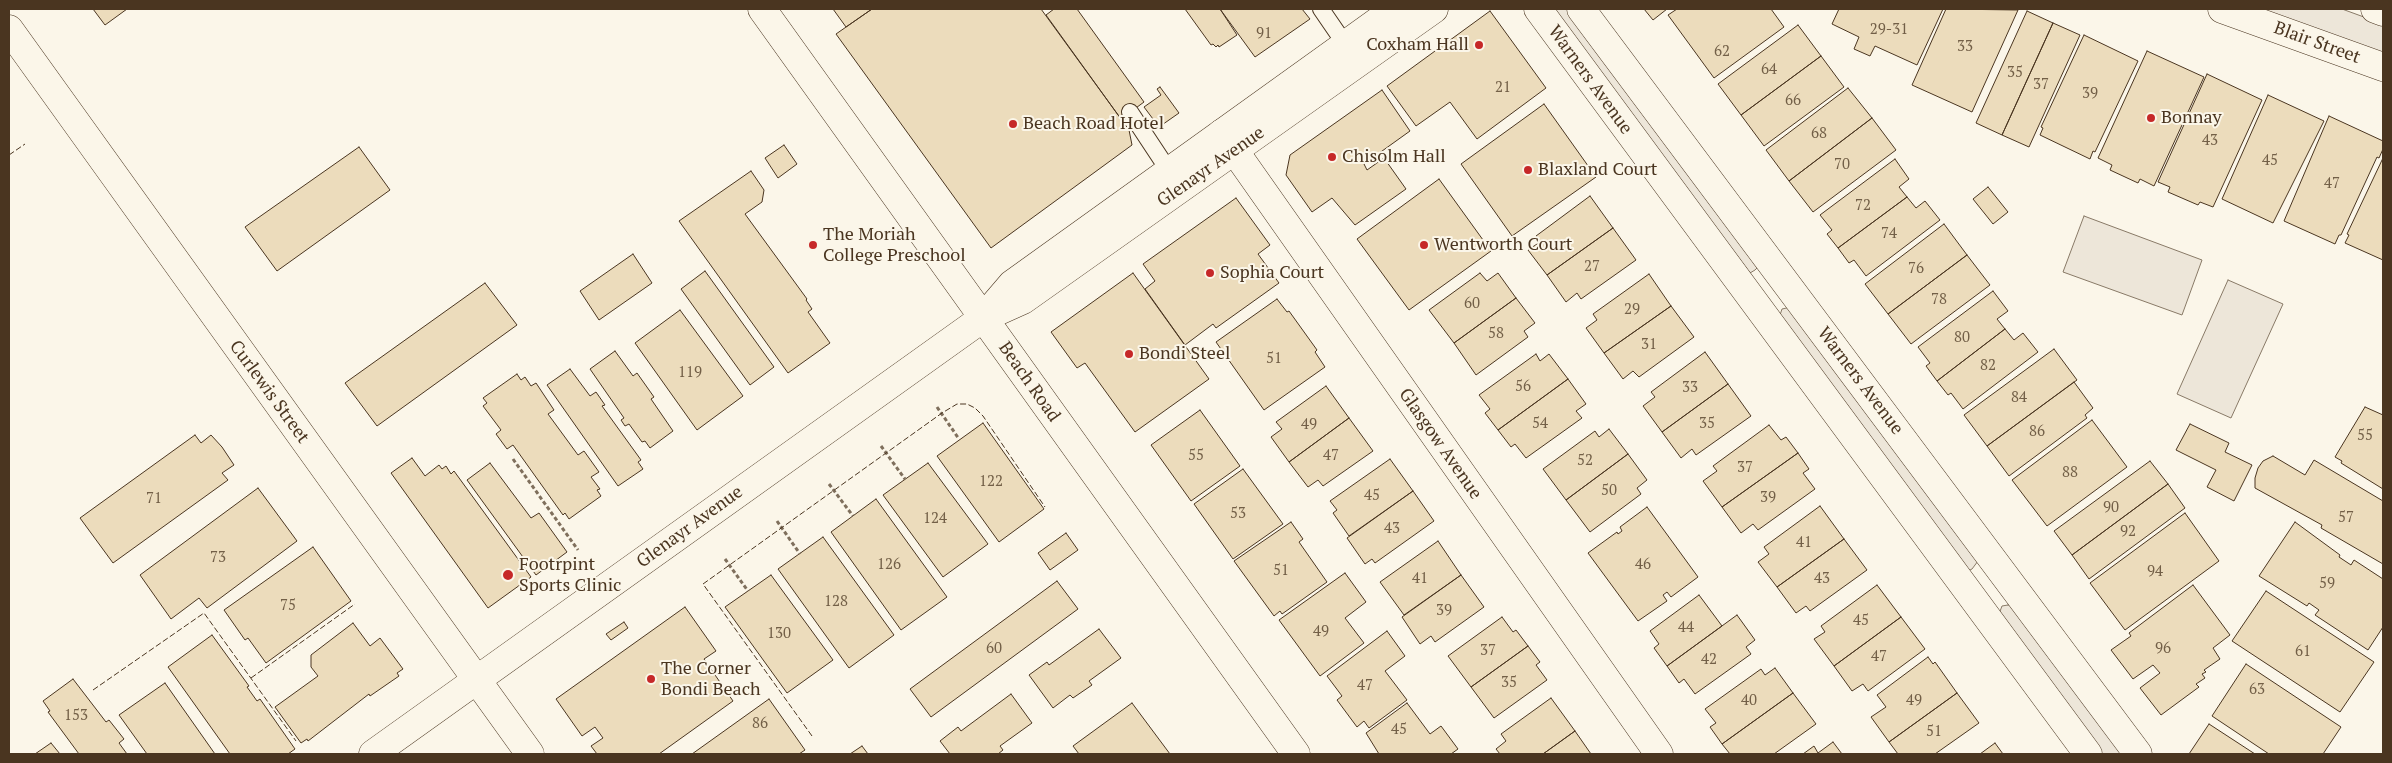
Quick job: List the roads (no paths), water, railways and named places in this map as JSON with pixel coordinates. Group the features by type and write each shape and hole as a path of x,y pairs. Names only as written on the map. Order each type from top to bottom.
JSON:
{"street":[{"name":"Beach Road","path":"762,9 1296,754"},
{"name":"Glenayr Avenue","path":"373,754 983,318 1024,300 1228,141 1345,44 1394,9"},
{"name":"Glenayr Avenue","path":"983,318 1012,284 1169,171 1228,141 1434,9"},
{"name":"Warners Avenue","path":"1538,9 2088,754"},
{"name":"Warners Avenue","path":"1581,9 2138,754"},
{"name":"Blair Street","path":"2222,9 2383,67"},
{"path":"2375,9 2383,12"},
{"name":"Curlewis Street","path":"9,29 530,754"},
{"name":"Glasgow Avenue","path":"1228,141 1659,754"},
{"path":"1753,300 1782,278"},
{"path":"1974,600 2005,575"}],"lane":[{"path":"1320,9 1345,44"},
{"path":"1130,112 1169,171"}],"place":[{"name":"Coxham Hall","path":"1479,45"},
{"name":"Bonnay","path":"2151,118"},
{"name":"Beach Road Hotel","path":"1013,124"},
{"name":"Chisolm Hall","path":"1332,157"},
{"name":"Blaxland Court","path":"1528,170"},
{"name":"The Moriah College Preschool","path":"813,245"},
{"name":"Wentworth Court","path":"1424,245"},
{"name":"Sophia Court","path":"1210,273"},
{"name":"Bondi Steel","path":"1129,354"},
{"name":"Footrpint Sports Clinic","path":"508,575"},
{"name":"The Corner Bondi Beach","path":"651,679"}]}
